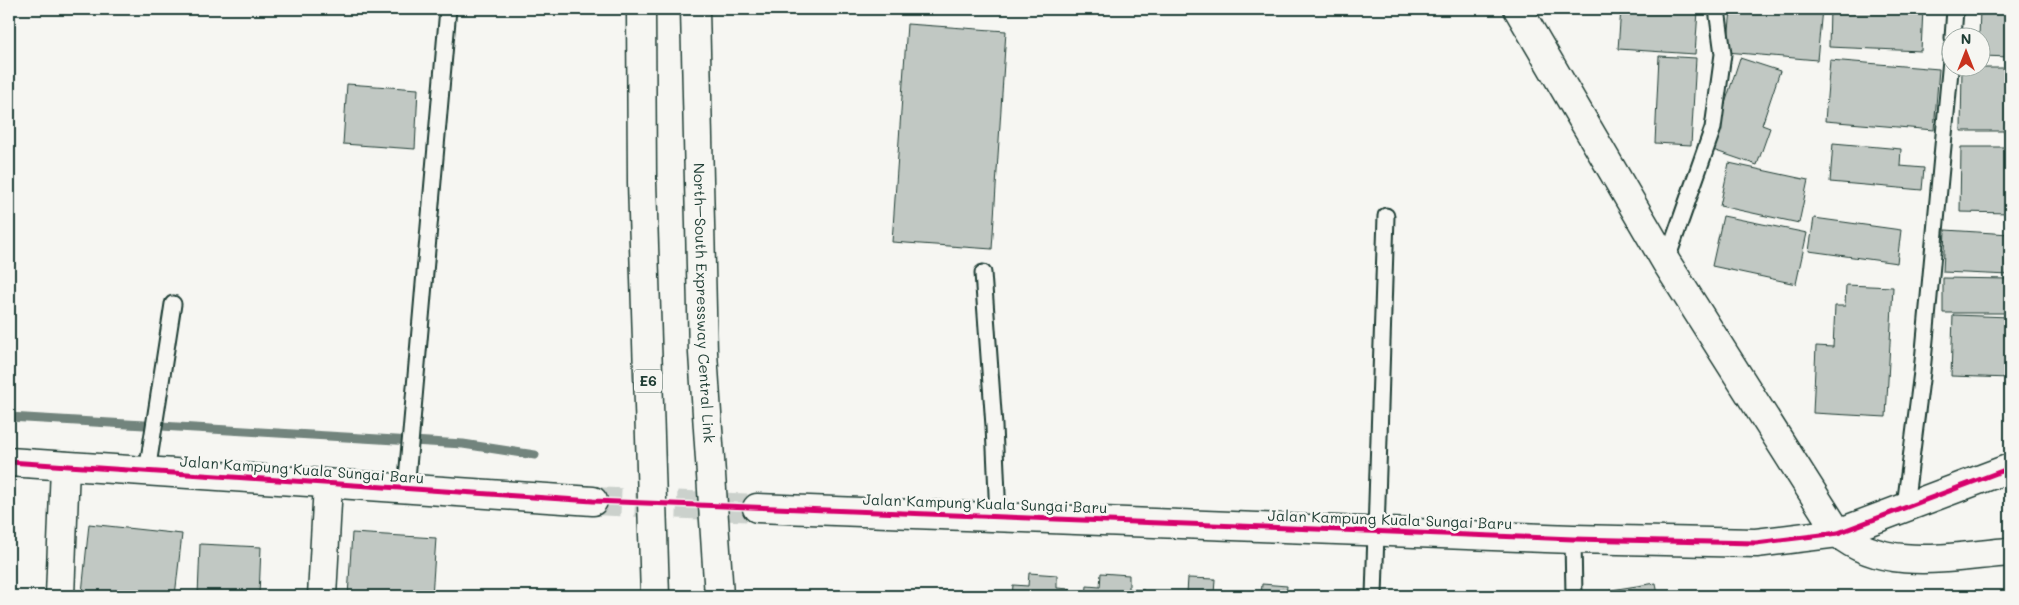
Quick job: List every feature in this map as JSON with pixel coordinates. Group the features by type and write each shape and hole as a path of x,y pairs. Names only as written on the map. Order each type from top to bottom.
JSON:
{"main road":[{"name":"E6","path":"641,9 642,182 655,596"},
{"name":"North–South Expressway Central Link","path":"695,9 703,353 719,596"},
{"path":"1518,9 1666,262 1838,533 1851,544 1868,552 1892,557 1915,559 2010,552"},
{"name":"Jalan Kampung Kuala Sungai Baru","path":"9,462 594,502"},
{"path":"60,596 65,466"},
{"name":"Jalan Kampung Kuala Sungai Baru","path":"756,508 1573,539 1756,543 1838,533 1905,506 2010,468"},
{"path":"322,596 328,484"}],"lane":[{"path":"406,490 414,418 448,9"},
{"path":"1666,262 1713,128 1723,54 1717,9"},
{"path":"1954,28 1955,9"},
{"path":"1905,506 1922,372 1949,78"},
{"path":"1374,596 1386,216"},
{"path":"983,273 994,426 998,517"},
{"path":"147,472 173,304"},
{"path":"1573,539 1574,596"}],"building":[{"path":"1621,9 1698,11 1695,54 1618,49"},
{"path":"1731,9 1822,9 1817,60 1727,52"},
{"path":"1830,9 1923,9 1921,51 1829,47"},
{"path":"1980,9 2010,9 2010,57 1992,56 1992,28 1979,28"},
{"path":"907,24 1006,31 992,249 892,242"},
{"path":"1659,56 1696,58 1691,145 1655,143"},
{"path":"1740,58 1780,71 1762,125 1770,128 1757,165 1710,149"},
{"path":"1830,60 1939,69 1934,130 1825,121"},
{"path":"1992,68 2010,68 2010,131 1961,131 1962,78 1992,78"},
{"path":"347,84 418,89 415,149 343,144"},
{"path":"1833,143 1901,149 1900,166 1924,168 1922,190 1830,182"},
{"path":"1961,147 2010,147 2010,213 1960,212"},
{"path":"1729,163 1808,180 1799,223 1720,206"},
{"path":"1723,216 1807,233 1796,284 1712,266"},
{"path":"1814,218 1901,230 1897,263 1809,251"},
{"path":"1945,230 2010,234 2010,275 1943,272"},
{"path":"1943,278 2010,279 2010,313 1943,313"},
{"path":"1846,285 1893,287 1886,417 1813,413 1816,346 1833,347 1835,306 1845,306"},
{"path":"1953,315 2010,317 2010,378 1951,376"},
{"path":"89,524 182,534 175,596 109,596 82,593"},
{"path":"352,533 436,538 432,596 348,596"},
{"path":"200,544 261,547 259,596 198,596"},
{"path":"1029,573 1057,575 1057,588 1070,589 1069,596 1012,596 1013,585 1028,586"},
{"path":"1101,573 1129,575 1129,589 1144,590 1143,596 1086,596 1087,586 1100,587"},
{"path":"1188,578 1215,579 1214,595 1232,596 1174,596 1174,593 1187,593"},
{"path":"1656,583 1658,596 1611,596 1611,590"},
{"path":"1262,584 1287,586 1286,596 1261,596"}],"waterway":[{"path":"9,417 463,444 535,455"}],"tunnel":[{"path":"593,501 757,508"}],"cycle path":[{"path":"9,462 593,501 1573,539 1756,543 1838,533 2010,468"}]}
